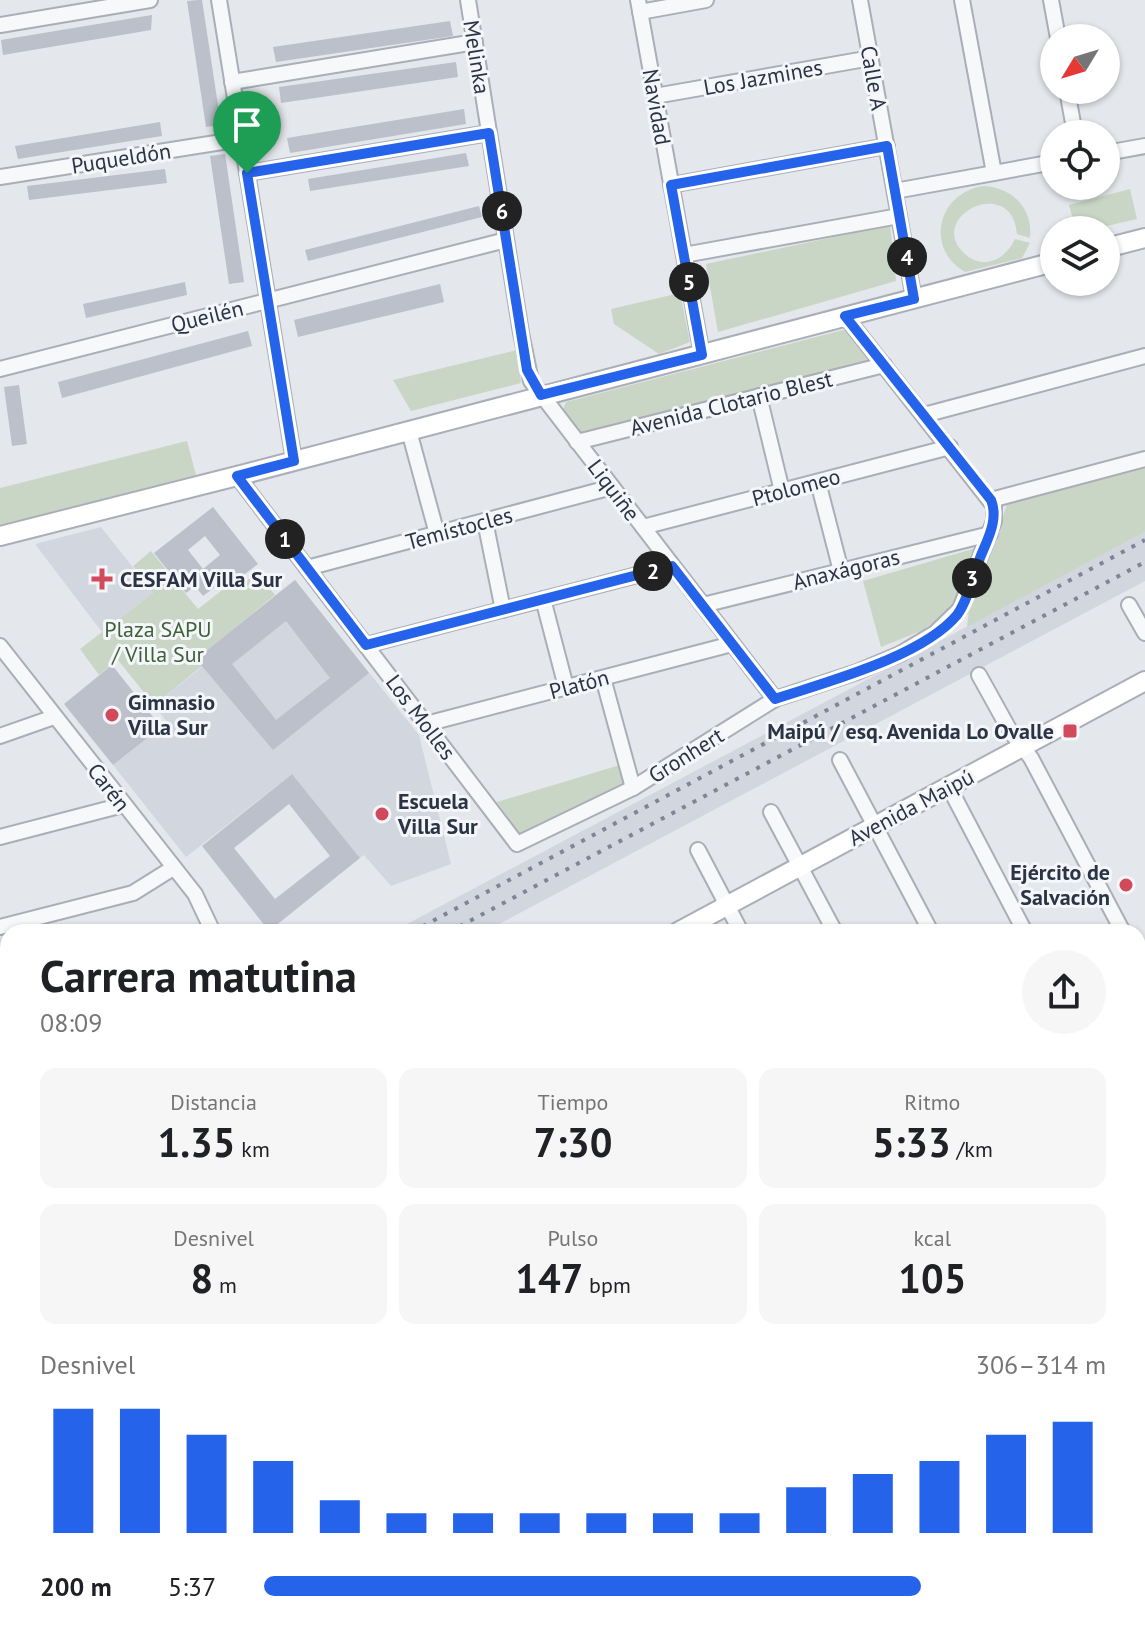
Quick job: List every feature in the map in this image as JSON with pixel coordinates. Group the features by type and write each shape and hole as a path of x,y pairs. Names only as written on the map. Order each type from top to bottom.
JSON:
{"main road":[{"path":"1120,244 1145,238"},
{"path":"0,536 1040,266"},
{"name":"Avenida Maipú","path":"693,924 1145,681"}],"street":[{"path":"0,25 86,5 150,0"},
{"path":"219,0 294,461"},
{"name":"Melinka","path":"468,0 527,370 541,395"},
{"path":"639,6 706,0"},
{"name":"Calle A","path":"860,0 914,299"},
{"path":"962,0 994,173"},
{"path":"1051,0 1055,24"},
{"name":"Navidad","path":"639,6 702,355"},
{"path":"232,82 475,42"},
{"name":"Los Jazmines","path":"655,96 871,58"},
{"path":"247,173 489,133"},
{"name":"Puqueldón","path":"0,177 241,139"},
{"path":"671,185 887,146"},
{"path":"1120,150 1145,146"},
{"path":"895,191 1040,165"},
{"path":"684,255 899,216"},
{"name":"Queilén","path":"0,369 506,240"},
{"path":"845,316 991,500 995,513 990,534"},
{"path":"924,415 1145,356"},
{"name":"Avenida Clotario Blest","path":"577,442 884,365"},
{"name":"Liquiñe","path":"541,395 775,699"},
{"path":"759,396 782,491"},
{"path":"409,431 437,534"},
{"name":"Ptolomeo","path":"643,527 950,447"},
{"path":"991,500 1145,459"},
{"name":"Los Molles","path":"237,476 517,844"},
{"path":"818,482 841,571"},
{"name":"Temístocles","path":"307,568 612,487"},
{"path":"485,521 503,610"},
{"name":"Anaxágoras","path":"703,605 990,534"},
{"name":"Gronhert","path":"517,844 633,788 775,699 900,654 954,618 990,534"},
{"path":"366,645 672,566"},
{"path":"543,599 566,687"},
{"path":"1129,605 1145,633"},
{"name":"Platón","path":"426,724 732,644"},
{"name":"Carén","path":"1,650 200,902 210,924"},
{"path":"979,675 1010,731 1023,746 1119,924"},
{"path":"603,678 633,788"},
{"path":"0,736 54,717"},
{"path":"840,760 927,924"},
{"path":"949,787 1021,924"},
{"path":"0,837 123,805"},
{"path":"771,812 831,924"},
{"path":"698,850 736,924"},
{"path":"12,924 133,893 173,868"}],"shaded area":[{"name":"CESFAM Villa Sur","path":"101,527 153,593 102,632 35,544"},
{"path":"1145,532 1145,581 499,924 407,924"},
{"path":"295,580 419,735 451,864 391,886 364,855 360,858 292,774 186,857 113,765 167,722 154,705 202,667 196,659"}],"green space":[{"path":"984,186 1004,191 1019,202 1028,218 1030,238 1017,234 1012,216 1001,206 988,204 974,207 962,215 955,227 955,240 965,254 987,262 1000,257 1015,239 1030,243 1022,258 965,272 952,262 944,249 942,222 956,199 968,190"},
{"path":"1130,189 1137,219 1120,223 1120,216 1072,216 1069,205 1088,200 1120,200 1120,192"},
{"path":"890,225 896,281 718,332 706,264"},
{"path":"680,293 690,342 659,354 614,324 611,309"},
{"path":"843,330 849,332 872,363 582,437 563,410 566,402"},
{"path":"517,350 521,383 411,411 393,380"},
{"path":"187,441 196,475 0,525 0,488"},
{"path":"1145,466 1145,532 967,627 969,610 1007,505"},
{"path":"976,548 950,610 923,630 881,647 863,581"},
{"name":"Plaza SAPU / Villa Sur","path":"151,551 198,609 235,580 239,586 257,573 275,595 196,659 202,666 154,705 118,660 99,675 80,649 153,593 133,566"},
{"path":"620,765 625,782 520,835 497,802"}],"building":[{"path":"202,0 221,125 206,127 187,1"},
{"path":"152,15 151,30 3,55 1,40"},
{"path":"450,21 453,36 276,62 273,47"},
{"path":"456,62 458,77 281,103 279,87"},
{"path":"464,109 466,124 290,153 287,138"},
{"path":"160,122 162,136 18,159 15,146"},
{"path":"466,153 469,166 310,191 308,179"},
{"path":"225,154 244,282 229,284 210,156"},
{"path":"165,169 167,183 29,200 27,186"},
{"path":"479,206 482,217 308,261 305,250"},
{"path":"185,282 187,295 86,318 83,304"},
{"path":"440,284 444,302 298,337 294,320"},
{"path":"248,331 252,346 62,398 58,382"},
{"path":"19,385 27,444 12,446 4,387"},
{"path":"213,507 258,564 236,581 231,575 203,596 195,586 186,593 154,553","holes":["205,536 220,555 203,569 188,550"]},
{"path":"295,580 369,673 273,750 196,659","holes":["286,621 330,678 276,720 232,664"]},
{"name":"Gimnasio Villa Sur","path":"112,665 161,727 113,765 64,704"},
{"path":"292,774 360,858 278,924 263,924 202,846","holes":["289,804 330,856 275,899 234,848"]}],"railway":[{"path":"427,924 1145,540"},
{"path":"464,924 1145,562"}],"place":[{"name":"CESFAM Villa Sur","path":"102,579"},
{"name":"Gimnasio Villa Sur","path":"112,715"},
{"name":"Maipú / esq. Avenida Lo Ovalle","path":"1070,731"},
{"name":"Escuela Villa Sur","path":"382,814"},
{"name":"Ejército de Salvación","path":"1126,885"}],"route":[{"path":"489,133 527,370 541,395 702,355 671,185 887,146 914,299 845,316 994,506 994,521 957,615 935,633 900,654 775,699 672,566 366,645 237,476 294,461 247,173 489,133"}]}
